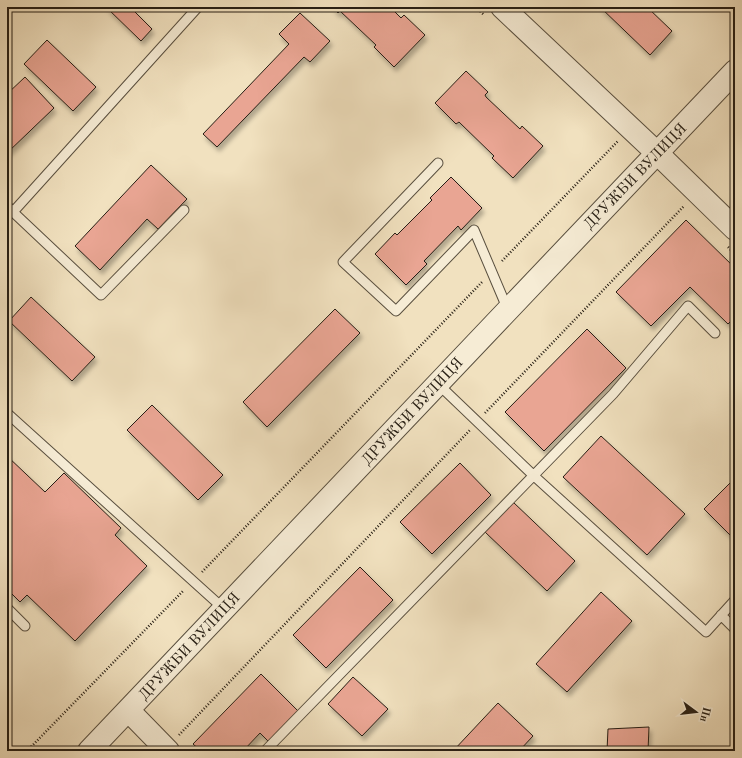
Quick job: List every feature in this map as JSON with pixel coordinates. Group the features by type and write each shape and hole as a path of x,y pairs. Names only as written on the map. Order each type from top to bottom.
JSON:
{"street":[{"path":"502,7 631,128 735,230"},
{"name":"ДРУЖБИ ВУЛИЦЯ","path":"89,751 735,72"},
{"path":"128,710 167,750"}],"lane":[{"path":"184,210 101,295 10,209 198,7"},
{"path":"438,163 343,262 396,312 474,230 508,310"},
{"path":"265,751 612,394 688,306 715,333"},
{"path":"438,384 533,475 706,632 735,600"},
{"path":"7,413 224,609"},
{"path":"7,608 25,626"},
{"path":"721,615 735,629"}],"path":[{"path":"27,751 631,128"},
{"path":"167,750 477,422 684,206"}],"building":[{"path":"106,7 130,7 152,29 141,41"},
{"path":"332,7 390,7 401,18 404,15 425,35 394,67 374,47 376,45 340,11 338,13"},
{"path":"600,7 647,7 672,31 650,55"},
{"path":"300,13 330,41 310,62 304,57 217,147 203,134 289,44 279,34"},
{"path":"47,40 96,87 73,111 24,64"},
{"path":"466,71 488,92 485,95 486,97 520,129 522,126 543,146 513,178 492,158 494,156 459,122 456,124 435,103"},
{"path":"25,77 54,108 7,153 7,94"},
{"path":"151,165 187,199 158,229 147,219 100,270 75,246"},
{"path":"451,177 482,208 461,230 458,226 424,261 427,264 406,285 375,254 395,233 397,235 432,200 430,198"},
{"path":"686,220 735,268 735,317 728,324 690,287 651,326 616,292"},
{"path":"31,297 95,357 72,381 9,321"},
{"path":"335,309 360,333 267,427 243,402"},
{"path":"587,329 626,368 544,451 505,412"},
{"path":"152,405 223,475 198,500 127,430"},
{"path":"601,436 685,514 647,555 563,477"},
{"path":"7,456 45,492 64,473 121,528 115,535 147,566 75,641 27,595 20,602 7,589"},
{"path":"460,463 491,495 432,554 400,522"},
{"path":"735,478 735,540 704,509"},
{"path":"513,502 575,561 547,591 485,532"},
{"path":"360,567 393,600 326,668 293,635"},
{"path":"601,592 632,621 567,692 536,664"},
{"path":"261,674 298,711 268,741 260,733 243,751 201,751 193,744"},
{"path":"353,677 388,709 362,736 328,704"},
{"path":"498,703 533,736 519,751 453,751"},
{"path":"649,727 648,751 607,751 608,729"}]}
